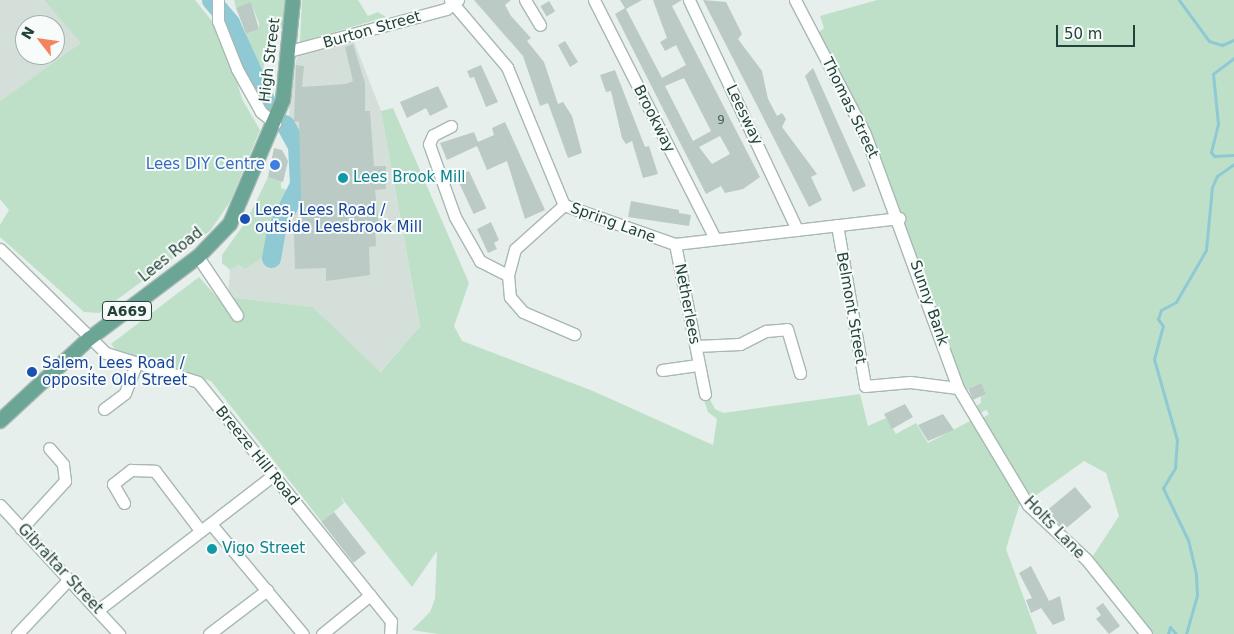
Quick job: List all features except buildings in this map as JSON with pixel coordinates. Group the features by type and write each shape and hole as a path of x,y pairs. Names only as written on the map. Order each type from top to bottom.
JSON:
{"main road":[{"name":"High Street","path":"275,123 283,100 293,0"},
{"name":"Lees Road","path":"2,414 89,339 198,257 236,215 275,123"}],"street":[{"path":"218,0 218,20 237,70 261,112 275,123"},
{"path":"525,0 540,25"},
{"name":"Brookway","path":"594,0 714,238"},
{"name":"Leesway","path":"689,0 798,230"},
{"name":"Thomas Street","path":"795,0 865,134 899,218"},
{"name":"Burton Street","path":"289,51 454,2"},
{"name":"Spring Lane","path":"454,2 507,66 564,205 675,244 899,218"},
{"path":"451,126 433,135 429,144 455,217 480,261 508,275"},
{"path":"564,205 515,249 508,275 510,297 523,312 574,334"},
{"name":"Sunny Bank","path":"899,218 958,388"},
{"name":"Belmont Street","path":"837,226 865,386 869,388 910,382 958,388"},
{"name":"Netherlees","path":"675,244 696,346 696,365 704,394"},
{"name":"Breeze Hill Road","path":"0,249 89,339 106,353 198,382 391,621 390,634"},
{"path":"198,257 237,315"},
{"path":"696,346 740,344 766,331 788,329 800,372"},
{"path":"104,409 125,393 136,362"},
{"name":"Netherlees","path":"662,370 696,365"},
{"name":"Holts Lane","path":"958,388 1028,505 1086,559 1146,634"},
{"path":"21,529 65,481 63,464 49,448"},
{"path":"124,503 109,481 131,470 154,471 200,530"},
{"path":"98,610 272,476"},
{"name":"Gibraltar Street","path":"0,505 119,634"},
{"path":"211,524 303,634"},
{"path":"17,634 68,580"},
{"path":"209,634 267,590"},
{"path":"322,634 370,594"}],"shaded area":[{"path":"0,0 44,0 57,15 15,15 15,65 51,65 0,101"},
{"path":"65,24 82,43 65,55"},
{"path":"353,39 381,111 420,328 379,372 313,307 228,297 230,270 239,265 245,269 266,256 272,230 291,201 289,89 298,54"}],"green space":[{"path":"44,0 195,0 224,36 242,99 260,130 230,202 210,231 99,313 84,312 0,237 0,225 9,210 0,199 0,101 50,65 65,65 65,54 81,43 65,24 65,15 57,15"},
{"path":"234,0 285,0 282,29 277,29 265,56 262,82 240,37 259,29 259,23 251,3 236,8"},
{"path":"302,0 358,0 368,16 378,12 386,17 300,42"},
{"path":"877,0 1234,0 1234,634 1153,634 1091,559 1119,516 1106,473 1084,461 1035,496 1021,489 981,419 989,414 986,410 979,414 975,407 981,403 980,383 966,390 865,125 817,34 824,28 820,16"},
{"path":"393,108 469,283 454,326 462,341 593,391 713,445 717,419 708,412 703,398 708,396 715,409 723,413 860,394 868,426 886,418 896,434 916,423 928,443 972,420 1020,503 1006,549 1037,634 438,634 412,630 430,612 435,599 437,551 412,587 340,496 344,503 322,522 211,381 116,350 111,344 199,277 222,303 228,297 313,307 380,372 420,327 381,111"},
{"path":"268,177 281,181 281,188 292,192 291,201 272,230 266,256 245,269 239,265 230,270 222,263 222,255 247,220"}],"waterway":[{"path":"211,0 230,23 267,104"},
{"path":"1179,0 1209,41 1222,45 1234,40"},
{"path":"1234,58 1213,74 1218,124 1211,152 1214,156 1234,155"},
{"path":"271,258 276,230 299,184 297,146 285,124"},
{"path":"1186,634 1197,595 1196,574 1188,540 1163,488 1175,468 1177,440 1154,359 1163,326 1158,319 1161,310 1176,302 1206,250 1212,187 1217,176 1234,164"},
{"path":"1168,634 1170,627 1176,634"}],"place":[{"name":"Lees DIY Centre","path":"275,165"},
{"name":"Lees Brook Mill","path":"343,178"},
{"name":"Lees, Lees Road / outside Leesbrook Mill","path":"245,219"},
{"name":"Salem, Lees Road / opposite Old Street","path":"32,372"},
{"name":"Vigo Street","path":"212,549"}]}
